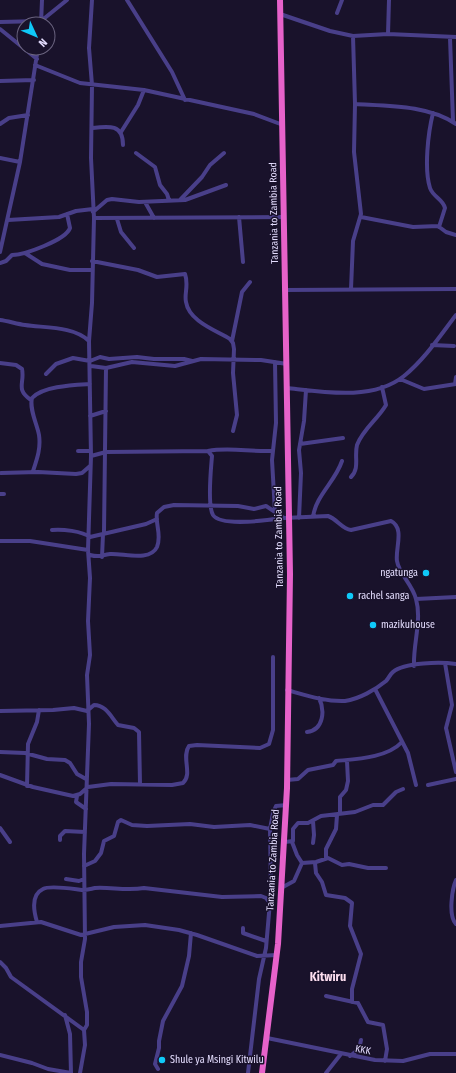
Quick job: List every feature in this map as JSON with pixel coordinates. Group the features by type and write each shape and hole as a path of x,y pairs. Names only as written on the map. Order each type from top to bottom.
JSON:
{"highway":[{"name":"Tanzania to Zambia Road","path":"262,1073 277,955 283,887 287,805 287,690 290,613 285,518 287,364 284,290 283,125 280,0"}],"street":[{"path":"41,16 42,0"},
{"path":"49,16 67,0"},
{"path":"80,1073 85,1045 84,1030 87,1025 87,1012 81,977 81,962 85,933 84,866 88,787 86,779 89,753 87,675 90,655 88,621 90,555 88,550 90,537 91,366 89,341 92,303 94,218 91,158 92,85 89,48 92,0"},
{"path":"127,0 172,72 185,100"},
{"path":"337,13 342,0"},
{"path":"388,34 389,0"},
{"path":"280,14 330,31 353,36 388,34 450,38 456,37"},
{"path":"0,22 16,22"},
{"path":"0,29 37,59"},
{"path":"351,289 353,241 361,217 354,152 355,104 353,36"},
{"path":"355,104 404,107 433,113 454,122 450,38"},
{"path":"0,252 20,162 37,56"},
{"path":"36,65 73,81 92,85 144,90 254,114 283,125"},
{"path":"0,81 34,80"},
{"path":"123,145 121,132 138,105 144,90"},
{"path":"433,113 428,168 430,188 445,208 439,227"},
{"path":"0,124 9,118 28,116"},
{"path":"92,128 106,126 121,132"},
{"path":"136,153 156,167 160,185 167,194 169,200"},
{"path":"180,200 202,177 210,165 224,153"},
{"path":"0,158 20,162"},
{"path":"8,220 51,218 93,210 107,200 112,199 145,202 190,199 226,185"},
{"path":"145,202 154,218"},
{"path":"0,263 6,261 12,254 25,253 65,236 70,228 67,214"},
{"path":"239,217 243,262"},
{"path":"94,218 284,217"},
{"path":"361,217 413,227 439,227 448,233 456,235"},
{"path":"117,219 121,232 134,248"},
{"path":"25,253 42,264 70,270 92,270"},
{"path":"92,261 138,270 157,277 184,274 187,292 185,300 190,314 232,341"},
{"path":"233,431 237,420 233,360 234,349 232,341 242,292 250,282"},
{"path":"284,290 456,289"},
{"path":"287,388 355,392 382,387 400,379 411,369 456,315"},
{"path":"0,320 25,325 55,327 85,337 89,341"},
{"path":"432,345 454,346"},
{"path":"46,374 52,366 73,358 90,361 100,357 137,357 154,359 184,359 192,361"},
{"path":"91,366 106,368 132,362 175,366 201,359 261,360 287,364"},
{"path":"275,362 276,436 272,452 275,512"},
{"path":"0,363 16,365 22,369 20,381 22,391 31,400 39,441 39,453 33,472"},
{"path":"102,557 106,452 106,368"},
{"path":"400,379 424,389 456,384 456,377"},
{"path":"31,400 35,395 56,388 90,384"},
{"path":"351,477 356,470 356,452 360,439 386,405 382,387"},
{"path":"299,518 300,444 304,421 306,390"},
{"path":"90,416 106,411"},
{"path":"300,444 343,438"},
{"path":"91,456 106,452 208,451 226,448 242,451 272,452"},
{"path":"78,451 91,451"},
{"path":"208,451 212,456 210,505 214,517 224,522 328,516 335,519 345,528 351,530 387,521 393,522 397,527 399,540 396,557 398,564 410,584 416,599 417,627 414,650 414,666"},
{"path":"313,517 317,503 337,474 342,461"},
{"path":"1,473 33,472 76,474 82,472 90,466"},
{"path":"90,555 102,557 108,554 140,556 152,553 156,548 158,539 156,519 157,513 166,506 183,504 254,509 266,506 285,518"},
{"path":"52,530 63,529 81,532 90,537 146,524 156,519"},
{"path":"0,541 30,541 88,550"},
{"path":"416,599 456,597"},
{"path":"86,810 76,802 77,796 88,787 111,784 172,785 183,783 187,777 186,752 192,745 260,748 268,745 273,730 273,657"},
{"path":"287,690 320,698 347,700 375,689 387,680 394,671 408,665 414,666 445,663 456,664"},
{"path":"445,663 452,705 446,728 455,759 456,772"},
{"path":"375,689 408,753 416,785"},
{"path":"307,732 314,730 320,724 323,711 320,698"},
{"path":"89,710 94,705 98,705 106,710 120,726 133,727 138,732 140,784"},
{"path":"0,711 74,708 89,710"},
{"path":"27,786 29,739 37,722 39,710"},
{"path":"287,780 298,779 308,770 333,766 336,761 370,758 389,751 402,742"},
{"path":"0,752 28,753 40,758 69,761 77,774 86,779"},
{"path":"326,858 326,850 336,829 340,798 348,784 347,761"},
{"path":"0,776 27,786 77,796"},
{"path":"428,785 456,779"},
{"path":"302,863 292,842 295,826 298,823 313,821 320,816 359,812 373,805 385,804 396,792 403,789"},
{"path":"248,1073 270,903 272,872 270,829 274,809 279,805 287,805"},
{"path":"84,866 97,859 104,841 114,836 118,822 121,820 132,825 190,824 214,827 243,825 270,829"},
{"path":"313,821 313,843"},
{"path":"0,828 10,842"},
{"path":"60,840 60,836 65,831 85,832"},
{"path":"285,842 292,842"},
{"path":"302,863 315,863 326,858 332,859 342,865 348,864 374,869 386,868"},
{"path":"283,887 294,881 302,863"},
{"path":"315,863 316,873 322,882 325,894 345,898 352,903 350,926 361,953 352,988 352,1002"},
{"path":"66,879 78,881 84,879"},
{"path":"456,880 451,906 456,924"},
{"path":"37,922 34,906 36,896 42,889 46,888 134,890 144,888 222,897 261,896 266,898 270,903"},
{"path":"0,926 37,922 52,924 81,934 114,927 137,925 168,928 191,933 228,947 264,956 277,955"},
{"path":"243,928 243,933 246,935 266,941"},
{"path":"158,1069 155,1064 160,1048 159,1041 162,1027 165,1015 178,996 182,986 189,956 191,933"},
{"path":"0,962 6,968 11,977 64,1013 84,1030"},
{"path":"326,996 359,1004 368,1022 383,1025 387,1049 385,1061"},
{"path":"0,1055 32,1063 48,1069 71,1073 69,1024 64,1013"},
{"name":"KKK","path":"267,1038 350,1056 385,1061 403,1061 430,1054 456,1054"},
{"path":"350,1056 359,1049 361,1040"},
{"path":"326,1073 342,1054"}],"place":[{"name":"ngatunga","path":"426,573"},
{"name":"rachel sanga","path":"350,596"},
{"name":"mazikuhouse","path":"373,625"},
{"name":"Shule ya Msingi Kitwilu","path":"162,1060"}],"district":[{"name":"Kitwiru","path":"328,977"}]}
